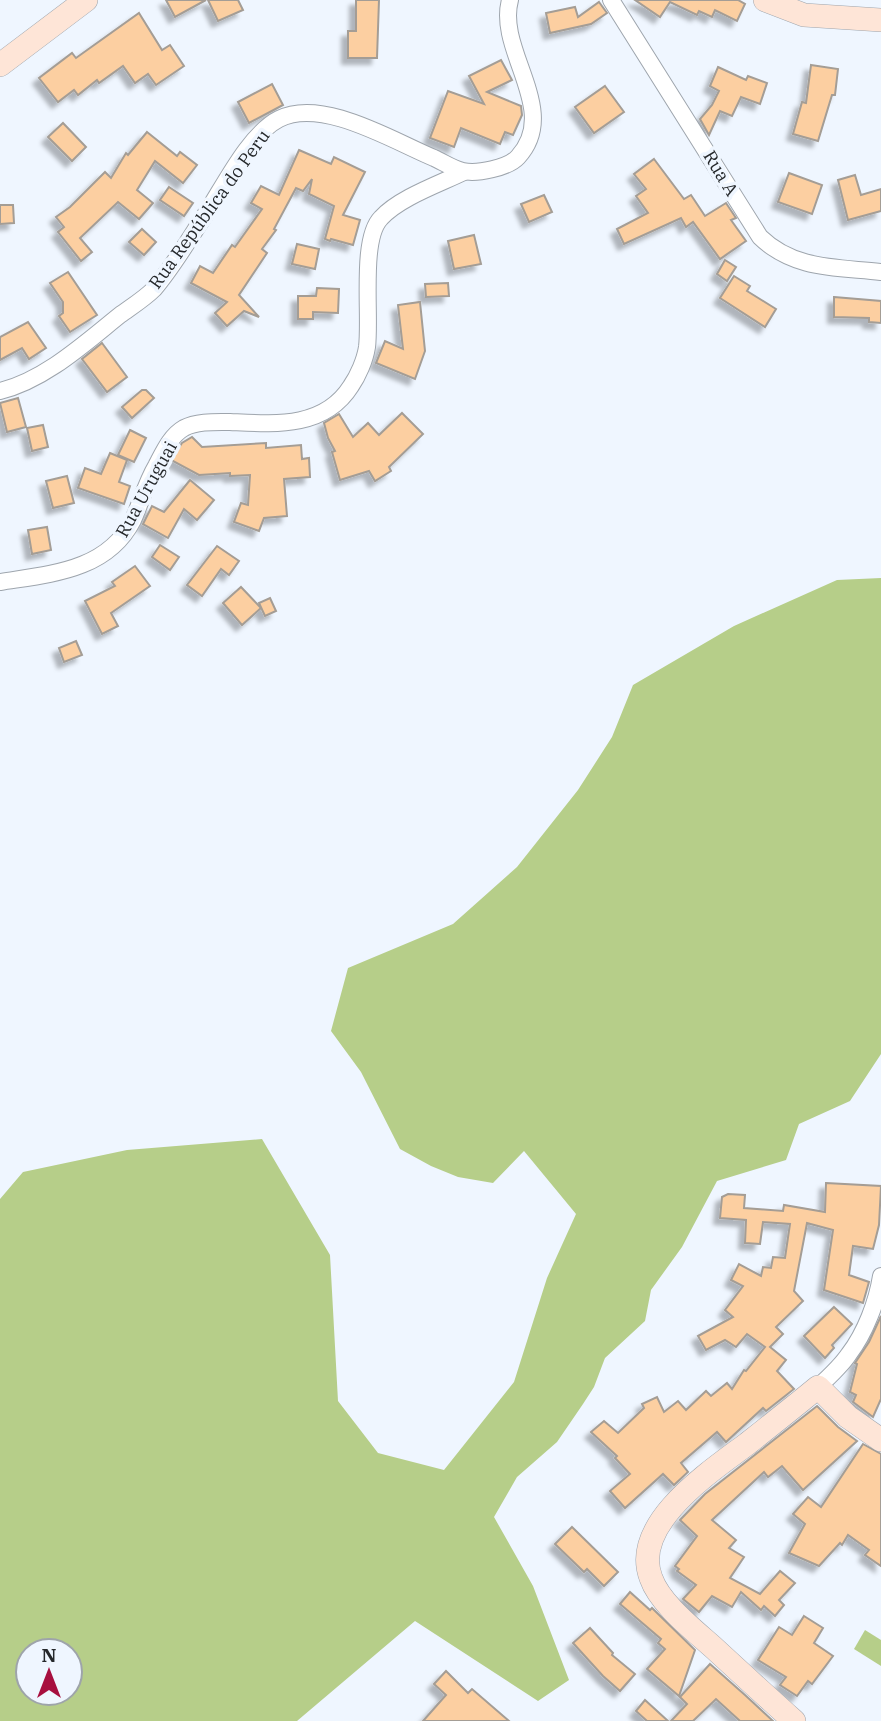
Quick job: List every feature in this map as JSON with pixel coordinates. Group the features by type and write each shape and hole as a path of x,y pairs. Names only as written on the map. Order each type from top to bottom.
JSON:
{"street":[{"path":"0,65 86,0"},
{"path":"464,172 509,164 525,147 529,136 533,107 508,30 506,13 510,0"},
{"name":"Rua A","path":"611,0 760,237 789,259 881,272"},
{"path":"765,0 804,15 881,20"},
{"name":"Rua República do Peru","path":"0,391 13,388 50,368 153,289 245,154 265,129 280,118 312,111 336,116 464,172"},
{"name":"Rua Uruguai","path":"0,582 76,568 93,561 119,541 132,521 150,475 166,448 184,428 198,423 297,422 317,415 333,404 350,388 367,349 368,250 379,219 408,200 464,172"},
{"path":"794,1721 694,1631 661,1597 651,1580 646,1563 658,1528 682,1495 818,1387 849,1354 863,1332 881,1276"},
{"path":"818,1387 848,1417 881,1440"}],"green space":[{"path":"881,578 881,1054 850,1101 799,1124 786,1160 717,1181 682,1247 651,1290 645,1321 605,1358 594,1387 557,1442 517,1477 494,1517 533,1586 569,1680 538,1701 415,1621 297,1721 0,1721 0,1199 23,1172 127,1150 262,1139 330,1255 338,1401 378,1453 444,1470 514,1382 547,1278 576,1214 524,1151 493,1183 458,1177 400,1149 361,1072 331,1031 348,968 453,924 517,867 578,790 612,737 633,685 734,626 837,580"},
{"path":"865,1630 881,1640 881,1666 854,1649"}],"building":[{"path":"166,0 206,0 175,17"},
{"path":"208,0 238,0 243,10 218,21"},
{"path":"356,0 379,0 377,58 348,58 348,31 356,31"},
{"path":"635,0 738,0 745,4 737,21 715,10 712,17 699,11 697,15 670,2 660,17"},
{"path":"599,2 607,13 591,24 550,33 546,13 575,7 578,17"},
{"path":"139,13 162,50 170,45 184,66 156,85 148,74 135,83 123,66 99,83 97,80 78,95 74,90 58,102 39,78 72,53 76,58"},
{"path":"501,60 512,80 487,92 521,106 522,115 513,135 505,132 500,144 461,128 454,147 430,138 448,91 484,104 469,76"},
{"path":"811,65 838,69 835,95 832,95 818,141 793,134 802,102 806,103"},
{"path":"718,67 746,80 748,76 767,83 760,104 741,97 732,116 720,111 709,135 700,119 719,91 710,86"},
{"path":"272,84 283,105 249,123 238,102"},
{"path":"605,86 624,112 594,133 575,107"},
{"path":"63,123 86,147 72,161 48,137"},
{"path":"147,132 177,156 180,152 197,165 183,183 155,161 137,190 153,203 139,219 118,202 80,238 92,252 81,261 58,232 64,227 56,217 70,207 105,172 111,178 126,153 128,155"},
{"path":"299,150 331,164 334,157 365,172 343,215 360,220 353,245 325,239 334,206 309,194 312,179 303,191 296,188 274,229 276,230 262,249 267,253 239,295 259,317 244,311 227,326 215,313 227,302 191,283 200,266 213,273 232,245 235,247 262,209 251,203 261,186 279,195"},
{"path":"654,159 684,199 691,195 705,216 726,203 736,218 731,220 746,241 720,259 693,222 686,227 681,218 624,244 617,229 648,213 636,196 646,189 634,174"},
{"path":"789,173 822,185 812,214 778,202"},
{"path":"855,175 861,195 881,189 881,211 848,220 838,180"},
{"path":"169,187 193,203 184,216 160,200"},
{"path":"544,195 552,212 529,222 521,204"},
{"path":"0,205 13,205 14,223 0,224"},
{"path":"142,229 156,242 144,255 129,242"},
{"path":"474,235 481,264 454,269 448,241"},
{"path":"297,244 319,249 315,269 292,264"},
{"path":"725,260 736,267 727,281 717,274"},
{"path":"68,272 97,315 70,332 59,316 63,313 63,302 50,283"},
{"path":"734,276 750,286 747,291 776,309 765,327 720,298"},
{"path":"448,283 449,296 426,297 425,284"},
{"path":"317,288 339,289 338,313 313,312 313,319 298,319 298,296 316,296"},
{"path":"834,297 881,301 881,323 869,322 869,318 834,317"},
{"path":"420,302 425,351 415,379 376,363 385,341 403,349 398,305"},
{"path":"28,322 46,348 29,359 22,348 0,360 0,337"},
{"path":"102,343 127,377 107,392 82,359"},
{"path":"142,390 146,390 154,398 132,418 122,407"},
{"path":"18,398 26,427 7,432 0,403"},
{"path":"402,413 423,434 389,467 391,471 375,481 369,471 340,480 332,452 335,451 324,423 339,414 353,437 368,423 379,435"},
{"path":"43,425 48,447 32,451 27,428"},
{"path":"130,430 146,438 134,462 118,455"},
{"path":"192,437 202,447 266,443 266,448 301,445 302,459 309,458 310,477 284,479 287,516 264,518 259,531 234,522 241,503 248,505 250,475 199,475 171,460 182,443"},
{"path":"110,453 127,460 119,482 130,486 124,504 78,488 85,468 101,474"},
{"path":"67,476 74,503 53,508 46,481"},
{"path":"190,480 214,500 197,520 184,509 168,538 143,524 152,506 164,512"},
{"path":"47,527 51,550 32,554 28,530"},
{"path":"160,545 179,557 170,570 152,557"},
{"path":"217,546 239,561 229,575 221,569 202,596 187,585"},
{"path":"135,566 150,586 111,613 118,626 102,634 85,601 115,586 112,582"},
{"path":"241,587 261,608 242,625 223,603"},
{"path":"270,598 276,611 265,616 259,603"},
{"path":"76,641 82,655 64,662 59,648"},
{"path":"826,1183 881,1186 879,1225 873,1249 853,1246 849,1275 869,1282 863,1303 824,1290 833,1230 807,1223 794,1291 803,1301 776,1327 783,1334 770,1347 786,1360 777,1371 794,1389 766,1411 763,1408 726,1442 717,1432 681,1463 688,1472 674,1485 663,1474 625,1508 610,1491 630,1474 615,1458 617,1456 591,1432 604,1421 618,1433 644,1408 642,1404 657,1397 664,1412 678,1401 686,1410 706,1391 711,1396 727,1383 732,1389 744,1370 746,1371 765,1347 747,1334 736,1347 725,1340 706,1350 698,1336 733,1317 725,1310 743,1286 731,1280 739,1264 761,1276 763,1267 771,1268 773,1257 785,1258 790,1224 763,1222 760,1244 745,1243 746,1220 720,1218 722,1197 728,1194 745,1195 744,1208 783,1211 784,1205 825,1212"},
{"path":"834,1307 852,1324 832,1345 834,1348 825,1358 804,1336"},
{"path":"881,1316 881,1399 873,1417 853,1402 856,1395 850,1392 857,1364 855,1363"},
{"path":"817,1406 857,1441 803,1490 782,1466 768,1477 764,1472 712,1520 736,1540 729,1548 744,1557 730,1578 760,1594 780,1571 795,1583 779,1600 784,1605 775,1616 764,1606 761,1610 741,1592 732,1607 712,1596 699,1612 683,1599 696,1585 677,1571 679,1569 675,1566 697,1536 680,1520 705,1494"},
{"path":"863,1444 881,1454 881,1566 865,1555 869,1550 848,1535 842,1545 840,1543 819,1566 789,1553 805,1524 793,1514 808,1497 821,1507"},
{"path":"572,1527 618,1572 604,1586 587,1569 584,1572 555,1544"},
{"path":"630,1592 650,1610 652,1608 695,1650 679,1696 647,1669 665,1649 658,1643 661,1639 620,1604"},
{"path":"804,1616 823,1628 814,1643 833,1656 812,1684 808,1681 797,1696 780,1685 786,1677 758,1660 779,1627 792,1635"},
{"path":"590,1628 612,1655 635,1674 620,1691 573,1643"},
{"path":"710,1664 773,1721 740,1721 716,1699 693,1721 671,1721 687,1704 680,1697"},
{"path":"446,1671 468,1693 472,1689 509,1721 423,1721 446,1695 434,1684"},
{"path":"645,1700 668,1721 647,1721 636,1711"}]}
